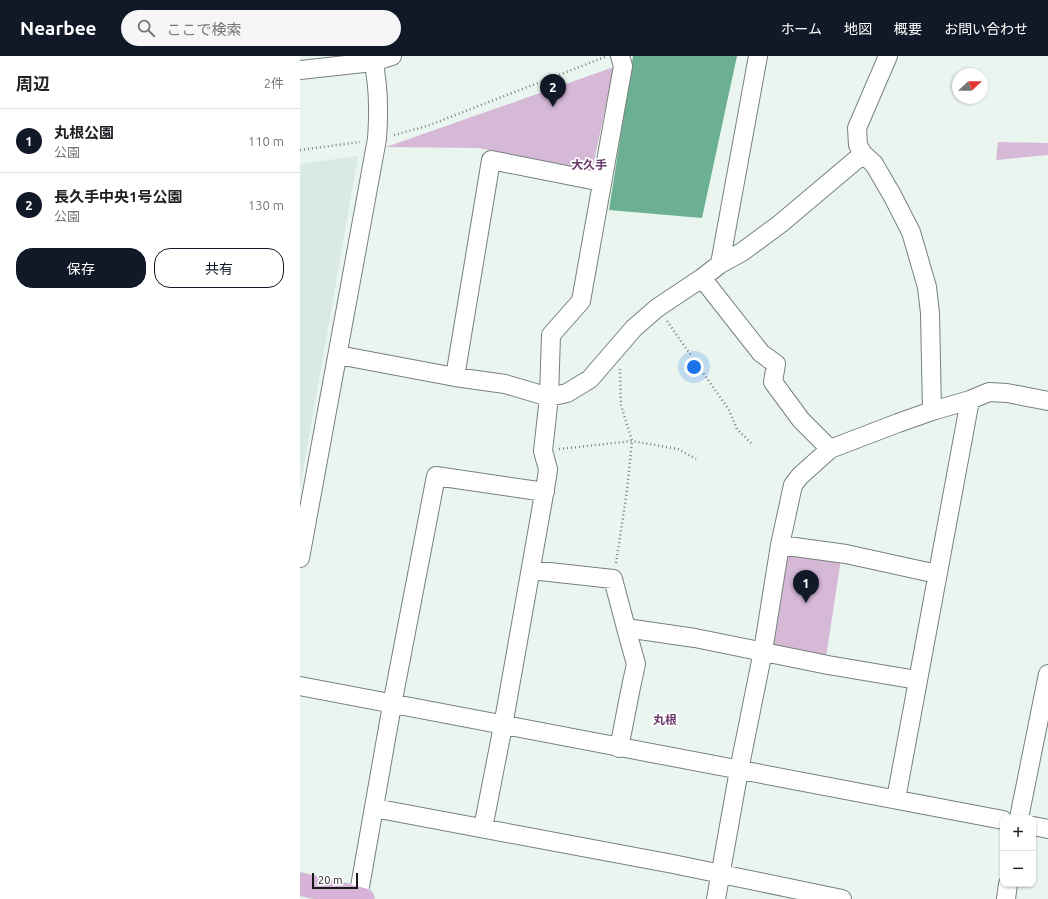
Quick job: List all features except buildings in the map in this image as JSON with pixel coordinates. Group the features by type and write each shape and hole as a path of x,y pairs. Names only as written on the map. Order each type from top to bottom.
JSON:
{"main road":[{"path":"300,884 360,898"}],"street":[{"path":"300,70 392,56"},
{"path":"483,828 545,492 548,470 543,451 549,397 551,335 581,301 623,66 620,56"},
{"path":"720,264 758,56"},
{"path":"888,56 857,128 858,145 863,154 874,164 911,232 927,287 930,313 932,411"},
{"path":"300,558 377,139 379,116 378,92 372,59"},
{"path":"338,355 455,377 505,384 549,397 567,393 590,379 634,328 658,308 720,264 742,252 780,224 863,154"},
{"path":"455,377 491,160 602,182"},
{"path":"702,278 761,353 776,364 773,382 801,420 830,449"},
{"path":"716,899 739,770 763,651 780,545 793,485 800,476 830,449 932,411 970,400 989,392 1007,393 1048,401"},
{"path":"896,799 970,400"},
{"path":"360,898 392,705 436,476 545,492"},
{"path":"780,545 846,554 937,574"},
{"path":"531,570 613,579 636,664 619,748"},
{"path":"626,628 695,638 828,665 917,680"},
{"path":"1020,815 1048,674"},
{"path":"300,686 392,705 1000,819"},
{"path":"374,808 720,874 842,899"},
{"path":"1036,827 1048,829"},
{"path":"1006,899 1008,887"}],"path":[{"path":"300,150 377,139 427,126 607,56"},
{"path":"658,308 729,410 737,429 752,444"},
{"path":"613,579 621,537 632,441 621,404 620,371 617,349"},
{"path":"543,451 632,441 678,449 696,459"}],"shaded area":[{"path":"633,56 737,56 702,218 609,210"},
{"path":"614,67 592,171 479,148 386,147"},
{"path":"998,142 1048,143 1048,155 996,160"},
{"path":"358,156 300,489 300,164"},
{"path":"786,549 841,559 826,657 769,647"}],"place":[{"name":"長久手中央1号公園","path":"553,107"},
{"name":"丸根公園","path":"806,603"}],"district":[{"name":"大久手","path":"589,165"},
{"name":"丸根","path":"665,720"}]}
